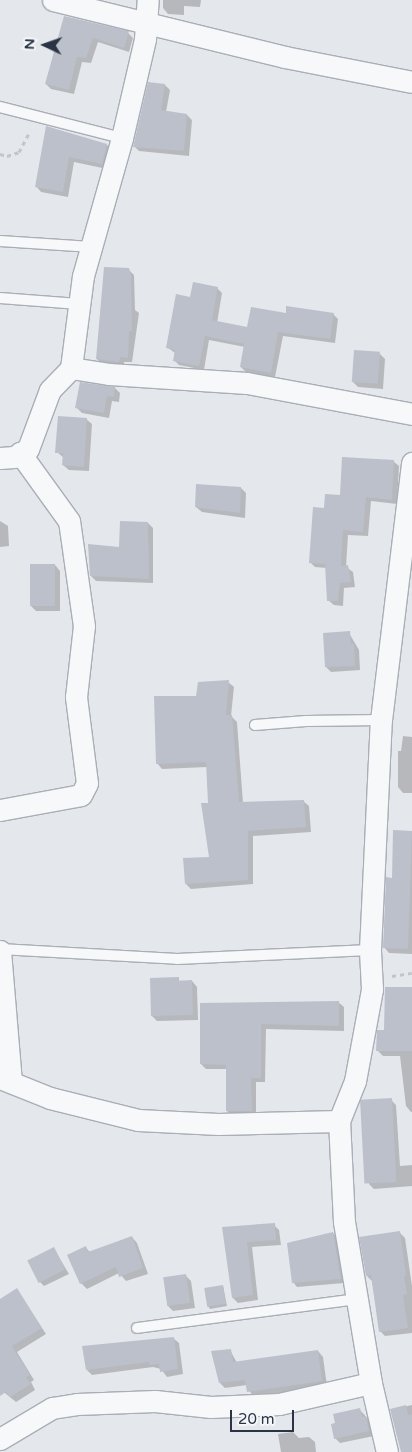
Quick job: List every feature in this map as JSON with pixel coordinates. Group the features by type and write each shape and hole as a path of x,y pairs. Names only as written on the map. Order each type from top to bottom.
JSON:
{"street":[{"path":"53,0 285,57 412,82"},
{"path":"0,810 81,795 87,783 76,697 84,626 69,521 10,456 28,449 50,390 71,368 79,304 92,247 122,138 144,40 144,22 148,0"},
{"path":"71,368 109,374 247,383 412,414"},
{"path":"387,1452 371,1383 344,1222 339,1121 355,1081 372,989 370,950 381,720 412,464"},
{"path":"0,950 6,1080 50,1098 138,1120 218,1124 339,1121"},
{"path":"0,1439 52,1408 77,1404 155,1401 211,1407 279,1404 371,1383"}],"lane":[{"path":"0,107 122,138"},
{"path":"0,241 92,247"},
{"path":"0,298 79,304"},
{"path":"255,725 306,720 381,720"},
{"path":"0,950 177,958 370,950"},
{"path":"137,1328 356,1299"}],"path":[{"path":"0,154 7,156 19,152 26,143 35,116"}],"building":[{"path":"64,16 129,31 124,48 93,38 86,58 77,57 69,90 45,84"},
{"path":"148,82 165,84 161,110 187,114 184,151 133,147"},
{"path":"46,126 107,144 102,164 69,157 63,192 35,187"},
{"path":"104,267 129,268 131,275 132,331 129,331 128,358 120,357 119,362 96,359"},
{"path":"193,282 218,287 212,320 247,327 251,307 286,313 286,306 334,313 330,339 278,332 271,373 240,367 244,344 205,336 199,366 173,361 175,350 166,348 176,294 190,297"},
{"path":"354,350 380,352 378,384 352,382"},
{"path":"80,382 115,387 114,397 107,396 104,413 75,408"},
{"path":"58,416 87,418 84,467 62,465 63,453 55,453"},
{"path":"342,457 394,460 392,500 366,497 363,532 343,530 341,566 348,565 351,582 340,583 338,601 327,601 325,564 309,563 313,507 324,508 325,494 340,495"},
{"path":"196,484 241,487 240,513 195,507"},
{"path":"120,521 148,522 149,579 90,576 88,544 119,547"},
{"path":"30,564 55,564 55,606 30,606"},
{"path":"350,631 351,644 354,644 355,666 325,667 323,633"},
{"path":"229,680 226,715 232,715 239,802 304,800 306,827 248,831 248,880 185,884 183,858 209,857 201,803 208,803 206,762 156,764 154,696 196,696 198,682"},
{"path":"393,830 412,831 408,949 383,948 386,877 392,878"},
{"path":"179,977 179,981 192,980 193,1015 151,1016 150,978"},
{"path":"385,987 412,987 412,1051 376,1051 377,1030 384,1030"},
{"path":"339,1001 339,1026 261,1024 261,1078 251,1078 252,1111 226,1111 226,1065 200,1064 200,1003"},
{"path":"392,1098 396,1182 364,1184 360,1100"},
{"path":"275,1223 276,1240 247,1242 253,1295 232,1298 222,1227"},
{"path":"400,1231 406,1275 404,1276 407,1294 403,1295 408,1328 379,1332 371,1275 366,1276 359,1237"},
{"path":"333,1232 341,1279 292,1283 287,1243"},
{"path":"132,1236 143,1268 119,1277 116,1267 80,1284 67,1255 86,1246 88,1252"},
{"path":"54,1247 65,1269 39,1283 27,1261"},
{"path":"186,1274 190,1303 167,1306 163,1277"},
{"path":"223,1285 226,1304 207,1307 204,1288"},
{"path":"17,1288 42,1328 12,1346 30,1375 26,1377 31,1384 10,1397 6,1392 0,1396 0,1299"},
{"path":"174,1337 178,1369 160,1372 159,1364 149,1365 149,1362 86,1370 82,1346"},
{"path":"231,1349 233,1362 318,1350 322,1381 247,1392 245,1380 219,1383 211,1351"},
{"path":"406,1405 408,1415 412,1414 412,1452 401,1452 390,1409"},
{"path":"360,1408 362,1417 366,1416 369,1431 334,1439 331,1424 335,1423 333,1414"}]}
